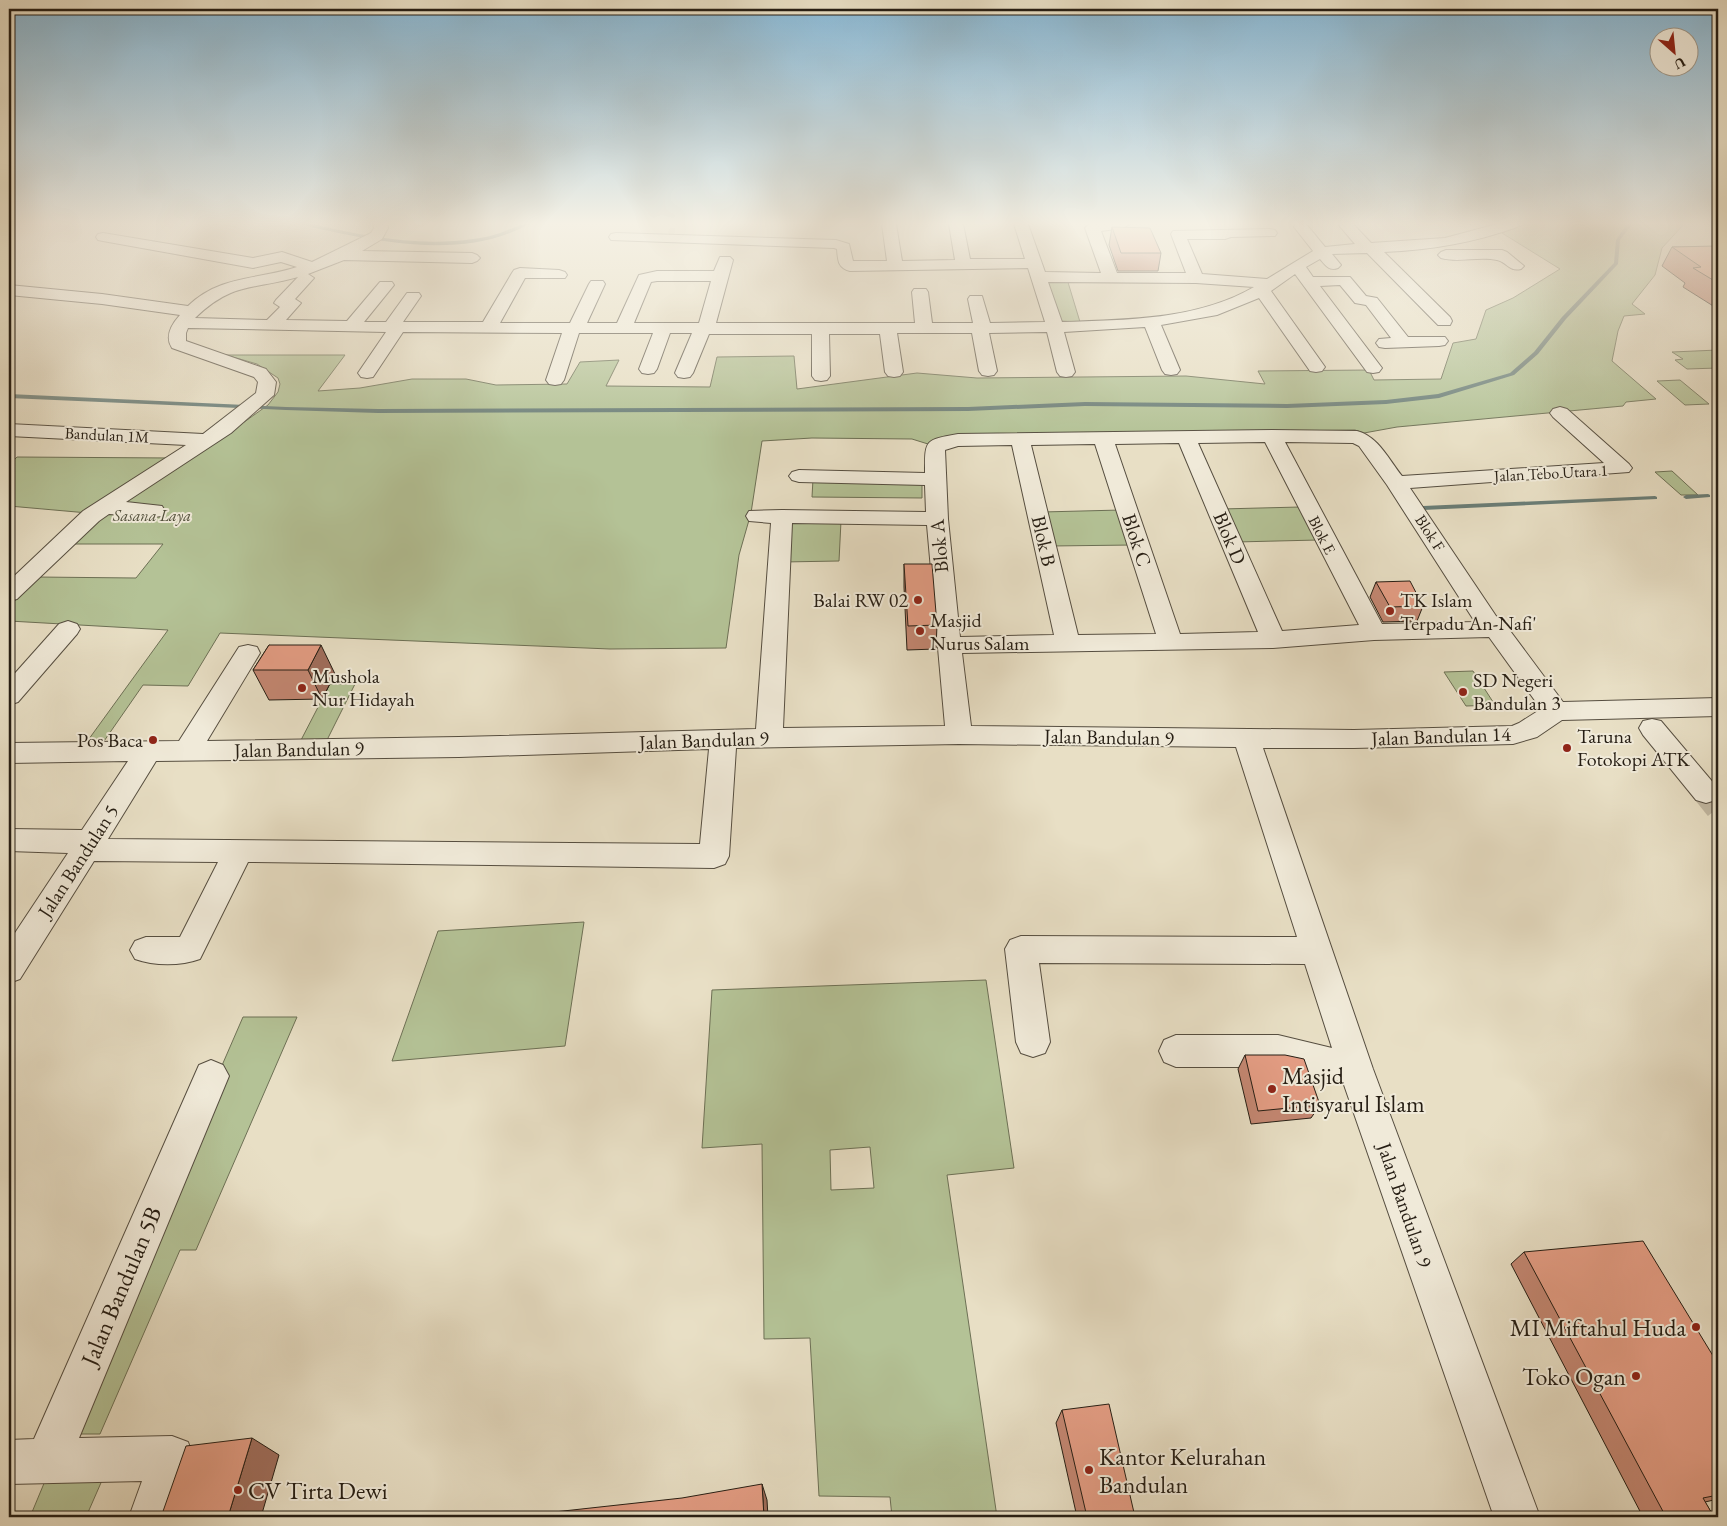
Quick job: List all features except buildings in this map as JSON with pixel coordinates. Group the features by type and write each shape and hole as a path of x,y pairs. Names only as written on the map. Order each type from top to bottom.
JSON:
{"street":[{"path":"9,306 27,295"},
{"path":"52,295 187,317 270,326 820,329 1054,327 1152,320 1218,310 1249,295"},
{"path":"9,594 84,522 233,422 265,395 268,388 266,378 252,369 178,344 176,337 187,317 211,295"},
{"path":"270,326 293,303 282,303 289,295"},
{"path":"350,327 377,295"},
{"path":"488,328 507,295"},
{"path":"555,380 574,328 600,295"},
{"path":"623,328 636,295"},
{"path":"684,373 704,328 713,295"},
{"path":"920,295 924,328"},
{"path":"1044,295 1066,372"},
{"path":"1271,295 1316,367"},
{"path":"1320,295 1373,368"},
{"path":"1357,295 1361,300 1371,301 1403,342"},
{"path":"1418,295 1444,321"},
{"path":"367,373 413,296"},
{"path":"976,299 988,371"},
{"path":"1152,320 1171,370"},
{"path":"648,369 664,328"},
{"path":"888,328 894,372"},
{"path":"820,329 821,376"},
{"path":"1356,344 1439,341"},
{"name":"Jalan Tebo Utara 1","path":"1396,483 1622,468 1560,413"},
{"name":"Bandulan 1M","path":"9,430 206,440"},
{"path":"1020,439 1272,436"},
{"name":"Blok F","path":"1272,436 1348,436 1362,439 1366,442 1396,483 1488,622 1496,629 1556,711"},
{"name":"Blok E","path":"1272,436 1374,632"},
{"name":"Blok D","path":"1186,437 1273,640"},
{"name":"Blok C","path":"1103,438 1170,642"},
{"name":"Blok A","path":"959,735 936,519 935,447 946,442 958,440 1020,439"},
{"name":"Blok B","path":"1020,439 1068,643"},
{"path":"799,476 935,479"},
{"path":"104,507 154,511"},
{"path":"757,516 936,519"},
{"path":"769,738 782,516"},
{"path":"9,567 36,567"},
{"path":"9,696 68,628"},
{"path":"949,645 1273,640 1374,632 1496,629"},
{"path":"187,751 248,653"},
{"path":"1556,711 1643,717 1718,707"},
{"name":"Jalan Bandulan 14","path":"1248,739 1361,740 1512,735 1528,730 1556,711"},
{"path":"1643,717 1706,793"},
{"name":"Jalan Bandulan 9","path":"9,753 459,747 723,739 959,735 1248,739 1356,1069 1517,1517"},
{"path":"9,840 88,846 239,850 714,856 723,739"},
{"name":"Jalan Bandulan 5","path":"9,969 148,752"},
{"path":"146,950 189,950 239,850"},
{"path":"1033,1042 1020,949 1318,951"},
{"path":"1176,1051 1278,1051 1356,1069"},
{"name":"Jalan Bandulan 5B","path":"28,1462 211,1076"},
{"path":"28,1462 172,1458 152,1517"}],"green space":[{"path":"1051,295 1072,295 1080,322 1061,321"},
{"name":"Sasana Laya","path":"1518,295 1639,295 1632,304 1645,314 1624,316 1618,331 1612,361 1656,399 1626,402 1623,406 1397,427 1364,433 1355,430 1016,435 949,437 928,444 912,439 812,438 762,441 751,513 739,555 726,648 610,649 220,633 188,686 143,685 102,744 86,743 168,630 9,621 9,607 37,577 136,578 163,544 69,544 87,526 226,435 268,405 278,392 280,384 278,378 257,364 226,355 345,355 318,391 360,388 412,379 466,379 496,385 567,384 580,362 619,360 606,386 710,387 717,357 794,356 797,389 917,373 977,378 1186,376 1265,384 1258,371 1369,370 1374,380 1441,379 1453,343 1476,339 1486,310"},
{"path":"1718,350 1718,368 1687,369 1675,360 1683,359 1672,352"},
{"path":"1680,380 1709,404 1685,405 1657,381"},
{"path":"17,457 172,458 88,513 9,506 9,465"},
{"path":"1672,471 1698,495 1681,495 1655,472"},
{"path":"813,479 922,481 922,498 812,497"},
{"path":"1300,507 1318,540 1236,542 1221,509"},
{"path":"1121,510 1133,545 1051,546 1042,512"},
{"path":"788,521 841,521 839,561 783,562"},
{"path":"1473,671 1495,705 1466,706 1444,672"},
{"path":"330,684 355,684 326,742 300,742"},
{"path":"584,922 565,1046 392,1061 438,931"},
{"path":"986,980 1014,1168 947,1175 997,1517 892,1517 890,1497 819,1496 810,1338 764,1339 762,1144 702,1148 712,990","holes":["870,1147 874,1188 831,1190 830,1150"]},
{"path":"243,1017 297,1017 196,1250 180,1250 100,1434 62,1434"},
{"path":"50,1469 107,1469 86,1517 30,1517"}],"waterway":[{"path":"9,396 286,409 378,411 968,409 1085,404 1287,406 1386,402 1439,396 1512,374 1536,353 1564,318 1587,295"},
{"path":"1686,497 1708,496"},
{"path":"1423,508 1655,498"}],"tunnel":[{"path":"1706,793 1718,808"}],"place":[{"name":"Balai RW 02","path":"918,600"},
{"name":"TK Islam Terpadu An-Nafi'","path":"1390,611"},
{"name":"Masjid Nurus Salam","path":"920,631"},
{"name":"Mushola Nur Hidayah","path":"302,688"},
{"name":"SD Negeri Bandulan 3","path":"1463,692"},
{"name":"Pos Baca","path":"153,740"},
{"name":"Taruna Fotokopi ATK","path":"1567,748"},
{"name":"Masjid Intisyarul Islam","path":"1272,1089"},
{"name":"MI Miftahul Huda","path":"1696,1327"},
{"name":"Toko Ogan","path":"1636,1376"},
{"name":"Kantor Kelurahan Bandulan","path":"1089,1470"},
{"name":"CV Tirta Dewi","path":"238,1490"}]}
